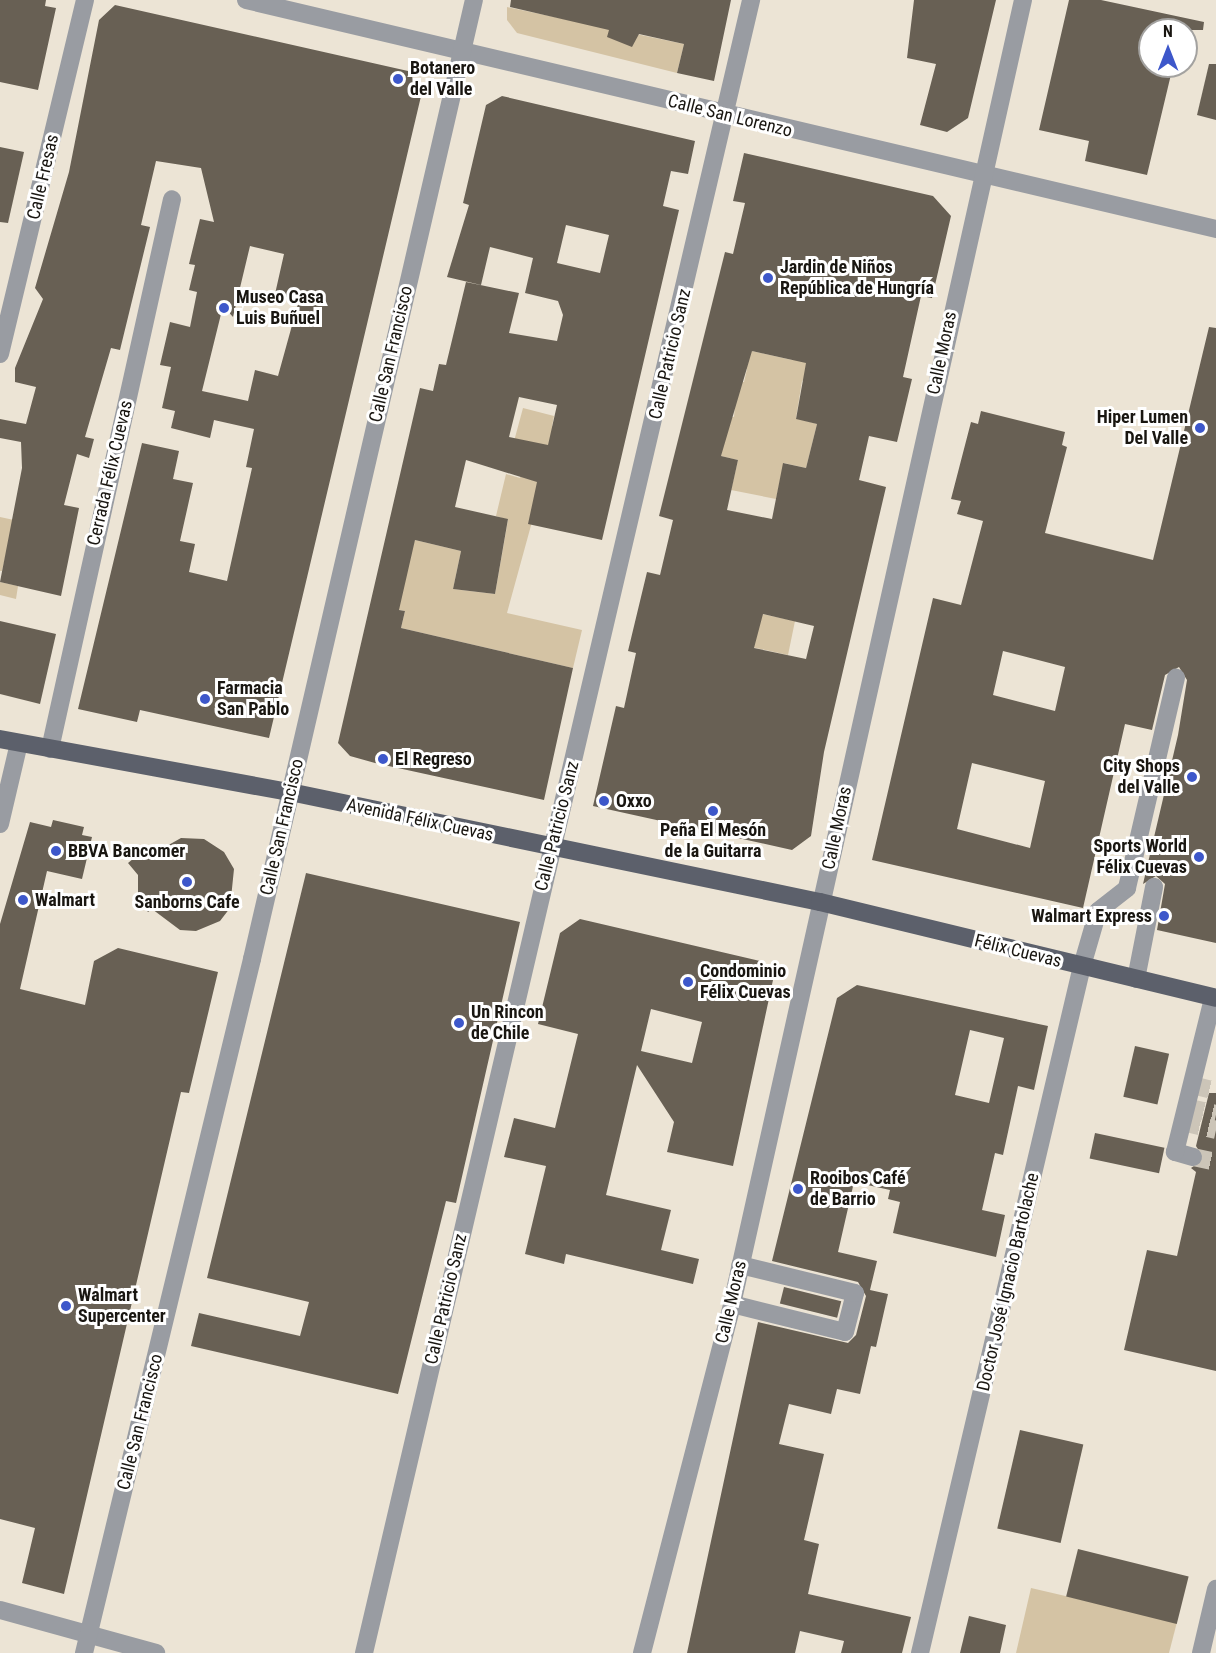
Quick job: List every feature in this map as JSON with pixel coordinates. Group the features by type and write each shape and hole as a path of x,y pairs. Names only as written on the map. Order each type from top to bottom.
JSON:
{"main road":[{"path":"0,739 20,743"},
{"name":"Avenida Félix Cuevas","path":"20,743 290,792 820,903"},
{"name":"Félix Cuevas","path":"820,903 1215,998"}],"street":[{"name":"Calle Fresas","path":"0,354 7,301 85,0"},
{"name":"Calle San Lorenzo","path":"246,0 462,49 726,116 1216,229"},
{"name":"Calle San Francisco","path":"84,1653 290,792 474,0"},
{"name":"Calle Patricio Sanz","path":"364,1653 752,0"},
{"name":"Calle Moras","path":"642,1653 732,1304 981,175 1023,0"},
{"name":"Cerrada Félix Cuevas","path":"50,749 172,199"},
{"name":"Doctor José Ignacio Bartolache","path":"920,1653 1082,966 1098,911 1127,888 1176,678"},
{"path":"0,824 20,743"},
{"path":"1136,979 1154,887"},
{"path":"1193,1156 1175,1152 1215,998"},
{"path":"732,1304 845,1332 855,1293 740,1265"},
{"path":"1201,1653 1216,1589"},
{"path":"0,1610 156,1653"}],"shaded area":[{"path":"507,7 684,44 677,73 517,33 507,20"},
{"path":"860,336 802,381 796,418 817,424 806,468 784,463 776,499 731,490 738,460 721,456 726,416 734,417 737,381 744,382 747,369 702,358 706,341 792,360 793,352"},
{"path":"523,408 554,416 552,426 558,427 507,613 582,630 573,668 401,628 405,611 382,606 415,540 461,551 453,589 495,594 508,520 496,516 506,474 520,478 527,449 513,445"},
{"path":"0,517 14,520 2,571 0,571"},
{"path":"0,582 18,586 16,599 0,595"},
{"path":"762,614 795,621 788,655 702,636"},
{"path":"1031,1588 1177,1622 1169,1653 1016,1653"}],"building":[{"path":"0,0 46,0 45,6 56,8 38,90 0,82"},
{"path":"511,0 731,0 714,81 677,73 684,44 639,34 632,47 607,37 609,30 510,7"},
{"path":"914,0 996,0 968,118 947,132 920,125 936,64 907,58"},
{"path":"1069,0 1101,0 1185,18 1138,18 1138,78 1170,78 1147,175 1085,161 1089,141 1039,130"},
{"path":"115,5 408,71 422,92 269,738 140,710 137,722 78,709 142,443 179,451 173,479 193,483 180,541 195,544 189,572 227,581 252,468 246,467 254,429 214,420 210,438 171,428 175,411 162,408 171,367 160,365 170,322 190,327 197,292 189,290 195,265 189,264 200,219 214,222 201,168 156,161 141,225 150,227 120,350 111,348 85,437 94,439 89,458 77,454 64,505 79,508 61,596 0,582 22,468 21,442 0,438 0,419 26,424 36,387 15,382 15,368 43,299 35,288 69,172 99,20","holes":["250,246 284,254 275,294 299,300 278,376 255,370 248,401 202,391 223,306 233,317"]},
{"path":"1198,21 1204,22 1203,30 1198,30"},
{"path":"1209,64 1216,64 1216,120 1197,115"},
{"path":"502,96 695,141 688,174 671,171 663,206 679,210 602,540 528,524 537,482 466,460 455,507 508,519 495,594 453,589 461,551 415,540 399,610 405,611 401,628 573,668 544,800 375,763 350,756 338,743 420,388 433,391 439,364 446,365 466,282 519,293 509,333 557,341 563,315 558,301 525,293 533,258 490,247 481,285 447,277 469,205 463,203 486,105","holes":["566,225 609,235 600,273 557,263","519,397 557,405 548,445 509,437"]},
{"path":"0,147 24,152 8,223 0,222"},
{"path":"744,153 933,196 951,216 932,298 921,296 903,377 912,379 897,442 869,436 859,480 886,487 824,752 811,836 792,850 593,806 616,706 624,708 636,653 628,651 647,572 660,575 673,520 659,516 725,252 733,254 745,203 733,201","holes":["752,351 806,363 796,419 817,424 806,468 783,463 772,519 727,510 738,460 721,456","763,614 814,626 806,659 754,648"]},
{"path":"1209,327 1216,328 1216,943 1157,930 1165,884 1156,876 1143,884 1178,735 1187,680 1179,667 1165,675 1152,730 1125,724 1083,908 872,860 933,598 961,605 983,521 957,514 961,501 951,499 971,422 978,424 981,411 1065,432 1062,445 1067,447 1045,533 1153,560","holes":["1003,651 1065,667 1055,711 993,695","972,763 1045,781 1030,848 957,829"]},
{"path":"0,621 56,634 40,704 0,694"},
{"name":"Walmart Supercenter","path":"53,820 84,827 82,835 92,837 82,879 47,871 20,989 85,1005 94,961 118,948 218,972 189,1093 181,1092 64,1594 22,1583 35,1528 0,1519 0,924 30,822 51,827"},
{"name":"Sanborns Cafe","path":"181,838 204,839 224,852 234,869 230,908 220,921 196,931 180,930 152,909 148,912 138,899 138,875 128,863 150,845 156,852"},
{"path":"306,873 520,922 456,1203 446,1201 398,1394 191,1346 199,1313 300,1336 309,1302 207,1278"},
{"path":"580,919 760,961 773,980 733,1166 667,1152 674,1122 637,1065 606,1195 671,1210 661,1250 699,1259 693,1284 566,1254 564,1264 525,1254 546,1166 504,1157 514,1118 555,1128 578,1034 538,1024 560,933","holes":["651,1009 702,1022 692,1063 641,1051"]},
{"path":"857,985 1048,1026 1034,1090 1018,1086 1003,1155 995,1153 982,1210 1005,1215 996,1257 893,1233 900,1202 888,1199 890,1190 854,1182 838,1252 877,1261 870,1290 888,1294 876,1347 871,1346 860,1394 837,1389 831,1414 789,1404 779,1444 824,1454 804,1540 819,1544 808,1594 911,1617 902,1653 841,1653 844,1641 800,1631 795,1653 687,1653 758,1322 848,1343 856,1335 866,1296 858,1282 772,1261 837,998","holes":["970,1030 1004,1038 989,1103 955,1095"]},
{"path":"1135,1046 1169,1054 1157,1105 1123,1097"},
{"path":"1209,1093 1216,1093 1216,1371 1124,1350 1147,1250 1177,1256 1196,1172 1191,1168 1204,1159 1196,1146"},
{"path":"1095,1133 1164,1148 1159,1173 1090,1158"},
{"path":"784,1287 841,1301 837,1318 780,1303"},
{"path":"1020,1430 1083,1445 1061,1543 997,1528"},
{"path":"1078,1549 1189,1577 1177,1624 1066,1597"},
{"path":"969,1616 1006,1625 1000,1653 960,1653"}],"tunnel":[{"path":"1192,1085 1216,1091"},
{"path":"1186,1107 1216,1114"},
{"path":"1182,1122 1216,1130"},
{"path":"1193,1157 1216,1162"}],"place":[{"name":"Botanero del Valle","path":"398,79"},
{"name":"Jardin de Niños República de Hungría","path":"768,278"},
{"name":"Museo Casa Luis Buñuel","path":"224,308"},
{"name":"Hiper Lumen Del Valle","path":"1200,428"},
{"name":"Farmacia San Pablo","path":"205,699"},
{"name":"El Regreso","path":"383,759"},
{"name":"City Shops del Valle","path":"1192,777"},
{"name":"Oxxo","path":"604,801"},
{"name":"Peña El Mesón de la Guitarra","path":"713,811"},
{"name":"BBVA Bancomer","path":"56,851"},
{"name":"Sports World Félix Cuevas","path":"1199,857"},
{"name":"Sanborns Cafe","path":"187,882"},
{"name":"Walmart","path":"23,900"},
{"name":"Walmart Express","path":"1164,916"},
{"name":"Condominio Félix Cuevas","path":"688,982"},
{"name":"Un Rincon de Chile","path":"459,1023"},
{"name":"Rooibos Café de Barrio","path":"798,1189"},
{"name":"Walmart Supercenter","path":"66,1306"}]}
